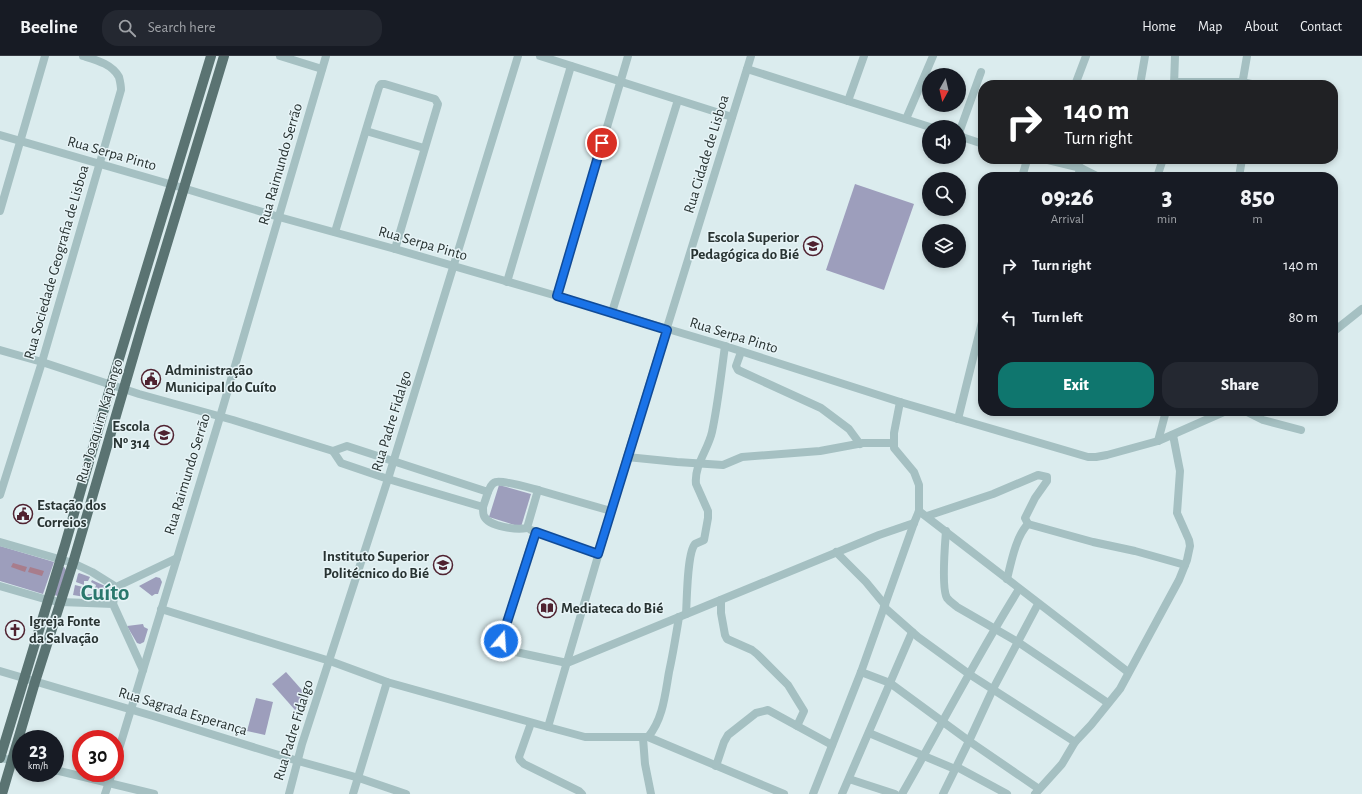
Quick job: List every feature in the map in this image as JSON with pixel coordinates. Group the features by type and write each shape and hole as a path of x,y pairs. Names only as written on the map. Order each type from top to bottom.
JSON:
{"main road":[{"name":"Rua Joaquim Kapango","path":"0,758 211,56"},
{"name":"Rua Joaquim Kapango","path":"21,730 73,563 143,323 224,56"},
{"path":"195,109 207,113"},
{"path":"152,253 163,257"},
{"path":"131,319 143,323"},
{"path":"85,474 97,478"},
{"path":"14,711 25,715"},
{"path":"10,726 21,730"},
{"name":"Rua Joaquim Kapango","path":"2,794 12,772"}],"street":[{"path":"0,211 44,56"},
{"name":"Rua Sociedade Geografia de Lisboa","path":"0,495 42,362 121,90 119,78 111,67 83,56"},
{"path":"280,56 322,69"},
{"name":"Rua Raimundo Serrão","path":"124,734 220,417 326,56"},
{"name":"Rua Padre Fidalgo","path":"289,794 302,744 388,479 518,56"},
{"path":"540,56 732,117"},
{"path":"557,296 628,56"},
{"name":"Rua Cidade de Lisboa","path":"548,727 627,457 751,56"},
{"path":"848,101 864,56"},
{"path":"906,119 933,56"},
{"path":"1077,80 1086,56"},
{"path":"1141,80 1145,56"},
{"path":"1174,80 1175,56"},
{"path":"1243,80 1247,56"},
{"path":"507,282 571,66"},
{"path":"747,69 922,124"},
{"path":"978,80 981,72"},
{"path":"964,120 978,80"},
{"path":"335,232 379,87 381,84 385,84 435,99 438,104 395,249"},
{"path":"612,312 678,100"},
{"path":"366,131 424,148"},
{"name":"Rua Serpa Pinto","path":"0,135 279,217 612,312 667,330 725,346 900,402 1088,457 1107,455 1158,441 1215,416"},
{"path":"966,138 978,142"},
{"path":"1066,164 1089,172"},
{"path":"1079,172 1081,168"},
{"path":"1338,328 1361,312"},
{"path":"958,419 978,339"},
{"path":"645,737 653,731 663,706 683,615 692,548 695,544 704,540 708,511 696,484 698,464 712,432 719,394 725,346"},
{"path":"0,350 42,362 124,390 333,451 347,446 488,492"},
{"path":"741,352 736,366 738,370 821,408 849,429 860,444"},
{"path":"813,794 861,672 914,523 920,511 919,485 914,472 894,448 894,433 900,402"},
{"path":"1158,441 1165,416"},
{"path":"1255,416 1263,420 1301,430"},
{"path":"861,672 890,683 1037,791 1062,764 1075,742 1120,689 1128,672 1137,659 1160,617 1185,565 1190,546 1189,540 1177,513 1180,471 1173,435"},
{"path":"627,457 723,465 742,457 820,451 860,444 894,443"},
{"path":"333,451 341,463 388,479 483,507"},
{"path":"927,516 993,494 1038,475 1047,477 1047,481 1035,498 1025,518 1028,524"},
{"path":"598,554 527,528 512,529 488,521 484,516 483,507 491,485 496,482 504,482 611,511"},
{"path":"527,528 538,490"},
{"path":"920,511 1038,604 1128,672"},
{"path":"536,532 501,641 503,646 511,651 567,663 836,552 914,523"},
{"path":"1028,524 1185,565"},
{"path":"1007,579 1016,546 1028,524"},
{"path":"946,531 944,565 945,591 947,597 957,607 1018,642 1108,703"},
{"path":"0,542 61,558 92,572 116,586"},
{"path":"836,552 866,582 884,606 912,632 969,674 1075,742"},
{"path":"116,586 177,558"},
{"path":"0,586 48,600 113,604"},
{"path":"116,586 113,604 143,670"},
{"path":"902,794 944,722 994,629 1019,589"},
{"path":"721,600 721,613 727,639 752,650 788,685 804,711 798,726"},
{"path":"943,794 993,688 1038,604"},
{"path":"162,609 330,661 388,682 531,723 585,737 645,737 784,794"},
{"path":"842,794 912,632"},
{"name":"Rua Sagrada Esperança","path":"0,671 358,778 406,794"},
{"path":"353,794 388,682"},
{"path":"716,766 724,742 728,735 756,713 769,710 832,745"},
{"path":"531,723 519,757 520,760 524,764 579,791 582,794"},
{"path":"869,733 956,768 1007,794"},
{"path":"645,737 645,764 651,794"},
{"path":"0,758 12,760"},
{"path":"64,772 154,794"},
{"path":"849,779 895,794"},
{"path":"105,794 109,783"}],"shaded area":[{"path":"855,184 914,204 884,290 826,270"},
{"path":"499,485 531,494 521,527 489,517"},
{"path":"0,546 54,562 43,594 0,581"},
{"path":"13,563 27,567 25,572 11,567"},
{"path":"30,567 44,571 42,576 28,572"},
{"path":"62,567 66,570 58,596 54,595"},
{"path":"79,573 90,577 88,581 84,581 84,585 76,582"},
{"path":"156,577 160,578 162,582 158,594 152,596 139,586"},
{"path":"92,580 105,586 105,589 95,588 96,585 91,582"},
{"path":"75,585 83,587 82,590 85,592 85,597 73,595"},
{"path":"94,590 102,593 102,597 87,596 88,594 93,594"},
{"path":"143,624 144,627 148,629 144,642 140,644 137,643 127,626"},
{"path":"286,672 309,698 295,710 272,684"},
{"path":"256,698 273,702 265,735 247,731"}],"place":[{"name":"Escola Superior Pedagógica do Bié","path":"813,246"},
{"name":"Administração Municipal do Cuíto","path":"151,379"},
{"name":"Escola Nº 314","path":"164,435"},
{"name":"Estação dos Correios","path":"23,514"},
{"name":"Instituto Superior Politécnico do Bié","path":"443,565"},
{"name":"Mediateca do Bié","path":"547,608"},
{"name":"Igreja Fonte da Salvação","path":"15,630"}],"district":[{"name":"Cuíto","path":"105,592"}],"route":[{"path":"501,641 536,532 598,554 667,330 557,296 602,143"}]}
